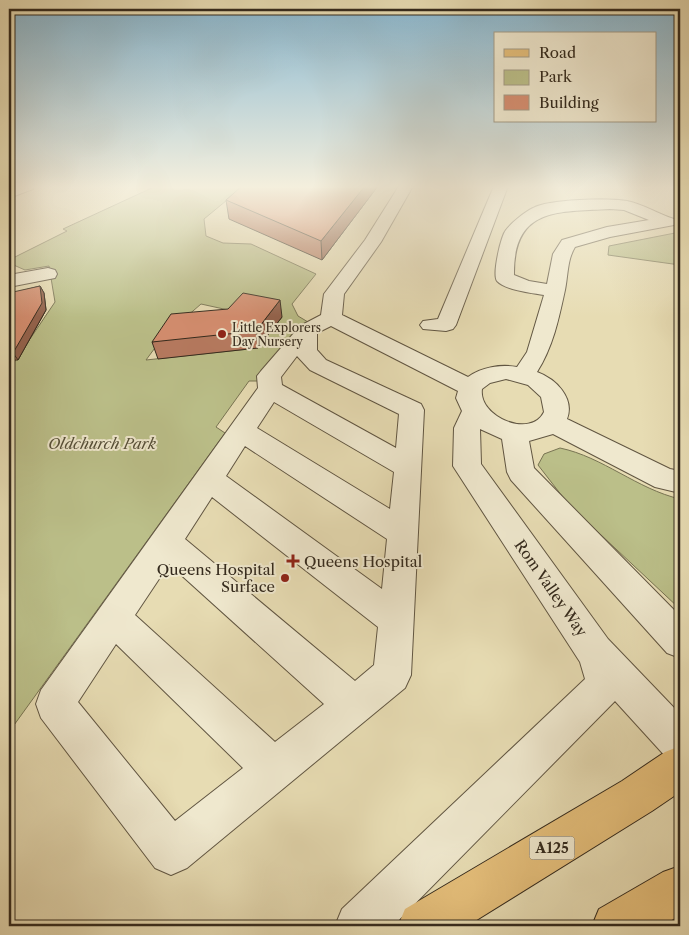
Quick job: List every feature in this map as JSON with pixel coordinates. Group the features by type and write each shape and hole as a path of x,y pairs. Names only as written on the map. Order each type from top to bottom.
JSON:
{"main road":[{"name":"A125","path":"422,926 637,796 680,767"},
{"path":"616,926 680,889"}],"street":[{"path":"319,324 269,376 270,389 56,704 171,852 392,675 412,410 318,365 308,358 304,348 319,324 334,294 380,230"},
{"path":"430,325 446,325 483,230"},
{"path":"516,230 513,232 505,263 505,278 525,286 555,291"},
{"path":"523,375 538,353 555,291 562,254 568,244 582,238 624,230"},
{"path":"9,281 48,274"},
{"path":"319,324 472,400 491,426 514,432 536,431 552,423 558,415 558,405 554,396 536,380 506,372 490,373 477,378 472,400"},
{"path":"270,389 408,467"},
{"name":"Rom Valley Way","path":"472,400 467,428 467,466 596,652 680,743"},
{"path":"552,423 665,479 680,482"},
{"path":"242,431 403,533"},
{"path":"514,432 522,472 680,641"},
{"path":"209,479 396,620"},
{"path":"166,542 354,705"},
{"path":"114,618 274,769"},
{"path":"359,926 605,685 596,652"}],"green space":[{"name":"Oldchurch Park","path":"64,230 205,230 206,236 223,243 251,244 316,274 292,304 298,316 308,322 261,381 249,381 216,427 225,433 9,732 9,370 55,302 49,266 25,270 9,263 9,260 67,231","holes":["201,304 242,313 258,348 146,360 163,337"]},
{"path":"680,232 680,265 608,255 609,246"},
{"path":"560,448 591,458 649,488 680,499 680,609 569,505 538,465 544,454"}],"building":[{"path":"295,230 330,230 321,241"},
{"path":"9,286 12,299 13,292 40,286 42,303 13,353 9,353 11,310 9,310"},
{"path":"243,293 280,300 256,331 152,342 171,314 228,309"}],"place":[{"name":"Little Explorers Day Nursery","path":"222,334"},
{"name":"Queens Hospital","path":"293,561"},
{"name":"Queens Hospital Surface","path":"285,578"}]}
